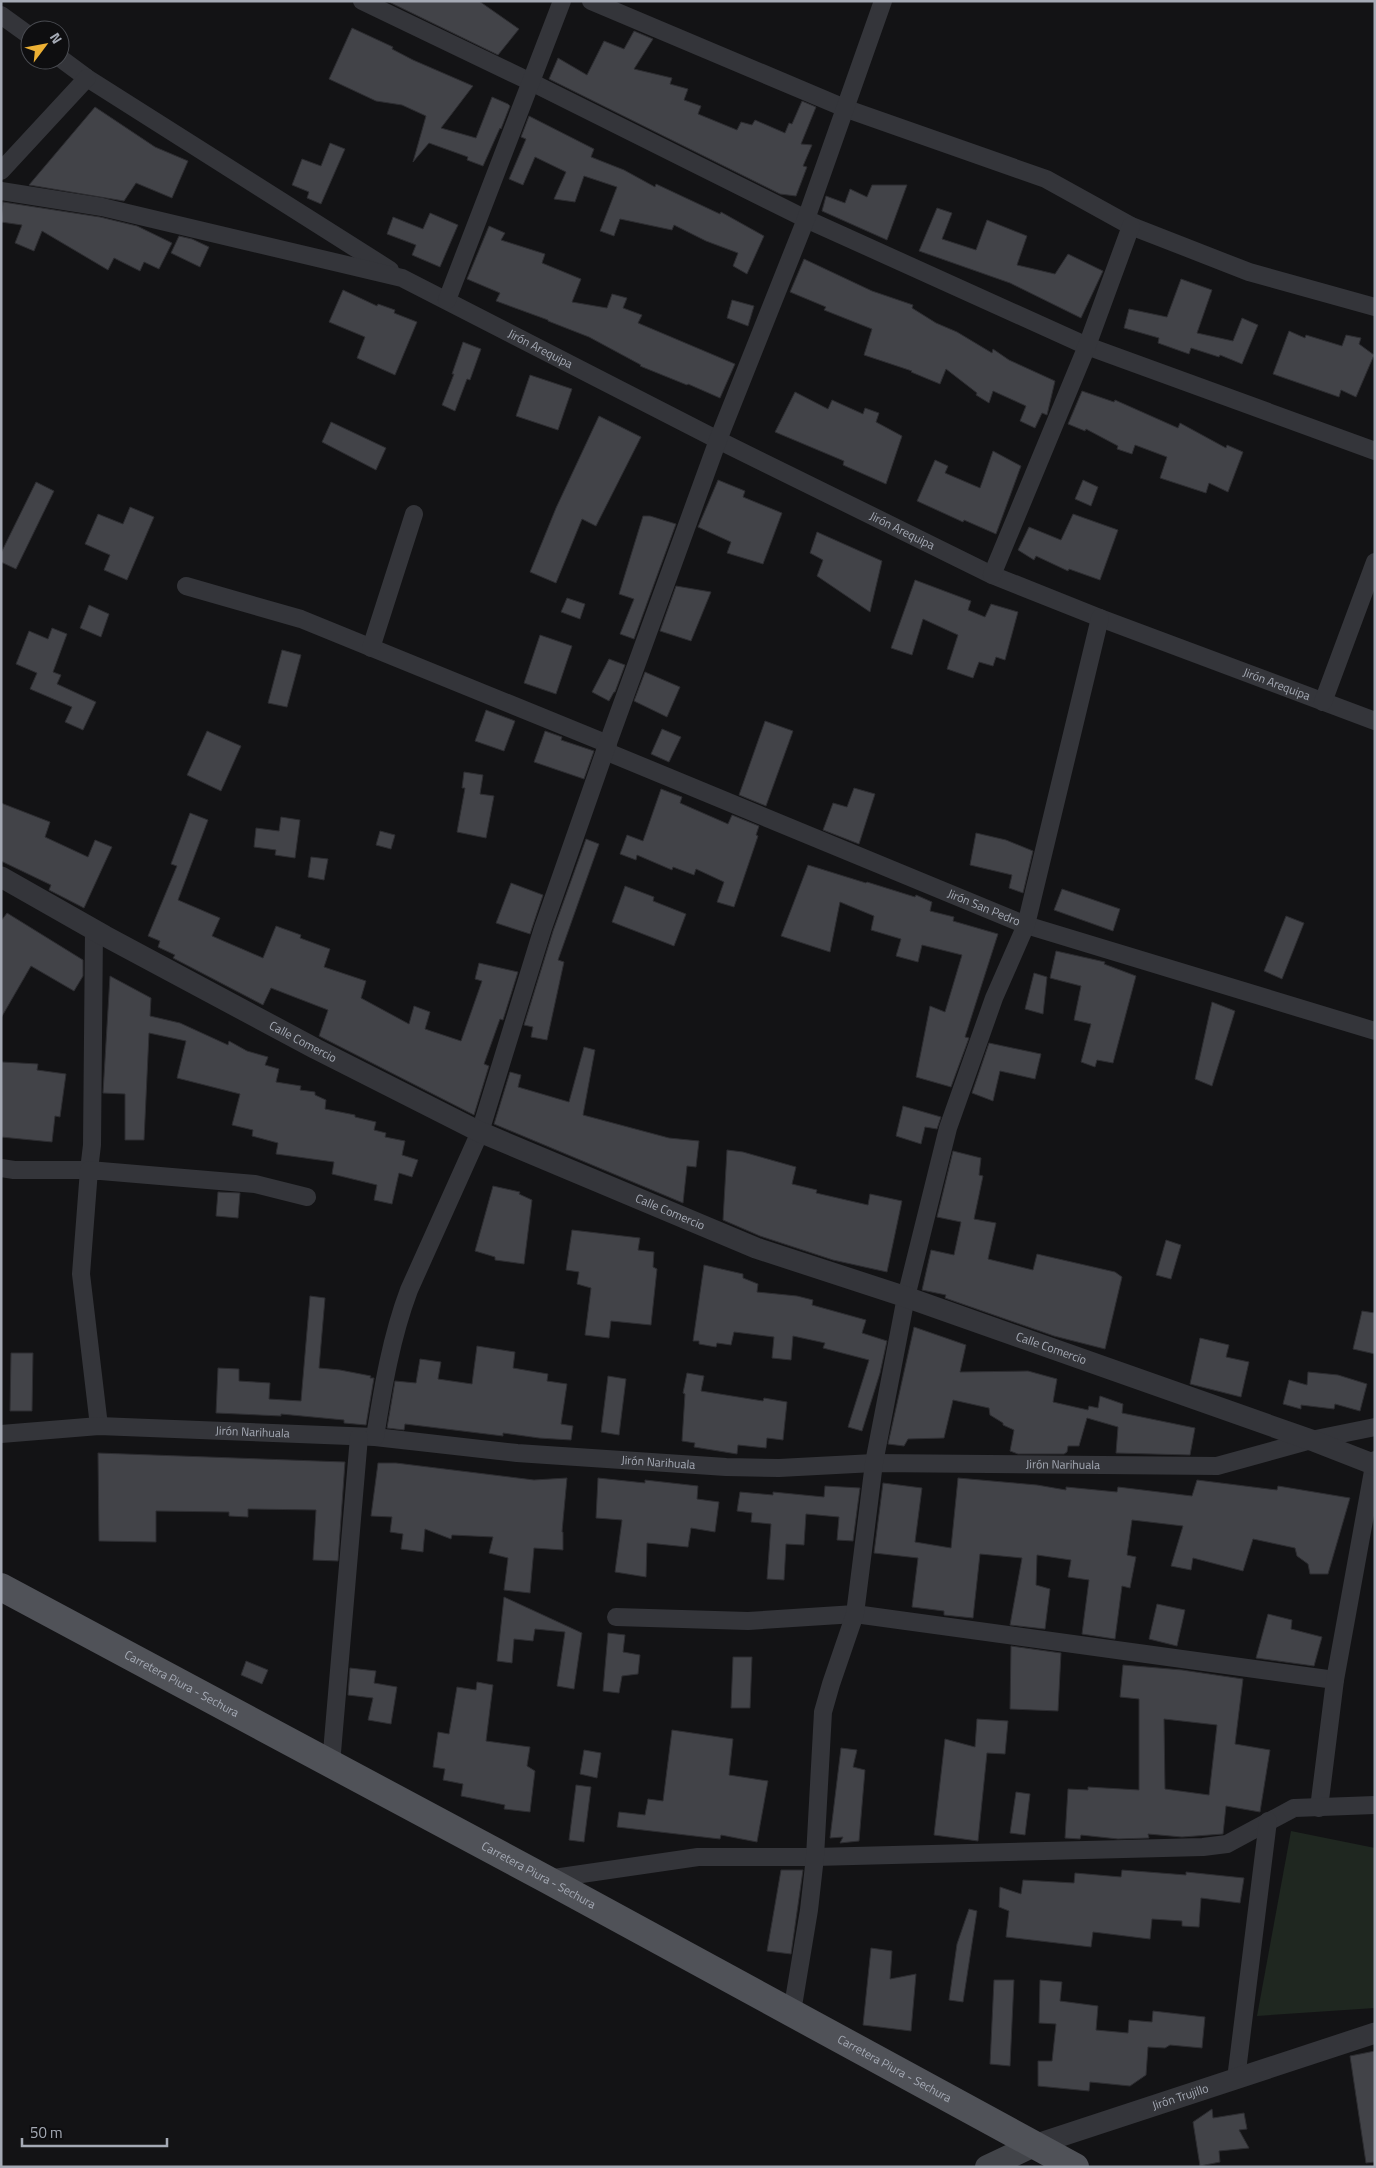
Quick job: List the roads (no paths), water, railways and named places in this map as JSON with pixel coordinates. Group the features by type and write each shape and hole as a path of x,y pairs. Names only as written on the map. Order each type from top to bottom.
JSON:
{"main road":[{"name":"Carretera Piura - Sechura","path":"1,1587 546,1879 1075,2167"},
{"name":"Jirón Trujillo","path":"987,2167 1034,2145"}],"street":[{"path":"362,1 531,82 806,219 1087,346 1375,451"},
{"path":"447,300 562,1"},
{"path":"590,1 847,109 1046,179 1131,226 1249,272 1375,307"},
{"path":"331,1764 367,1437 401,1313 480,1132 543,928 606,748 718,440 806,219 847,109 884,1"},
{"path":"1,15 20,29"},
{"path":"70,65 402,278"},
{"path":"1,171 87,78"},
{"path":"1,191 102,207 402,278"},
{"path":"992,575 1087,346 1131,226"},
{"name":"Jirón Arequipa","path":"402,278 718,440 992,575 1100,618 1375,721"},
{"path":"371,648 414,514"},
{"path":"1323,702 1375,562"},
{"name":"Jirón San Pedro","path":"186,586 301,619 1026,925 1375,1031"},
{"path":"792,2012 809,1910 815,1857 823,1712 855,1614 874,1463 906,1297 948,1128 994,998 1026,925 1100,618"},
{"name":"Calle Comercio","path":"1,877 94,930 316,1049 480,1132 756,1248 906,1297 1375,1463"},
{"path":"94,930 92,1146 81,1274 99,1426"},
{"path":"1,1168 14,1170 89,1170 255,1184 307,1197"},
{"name":"Jirón Narihuala","path":"1,1434 99,1426 367,1437 517,1453 726,1467 779,1468 874,1463 1218,1466 1311,1440 1375,1427"},
{"path":"1319,1808 1334,1680 1375,1463"},
{"path":"616,1617 748,1621 855,1614 1334,1680"},
{"path":"546,1879 698,1857 815,1857 1203,1847 1227,1844 1294,1808 1375,1804"},
{"path":"1236,2079 1268,1821"},
{"name":"Jirón Trujillo","path":"1034,2145 1375,2033"}]}
